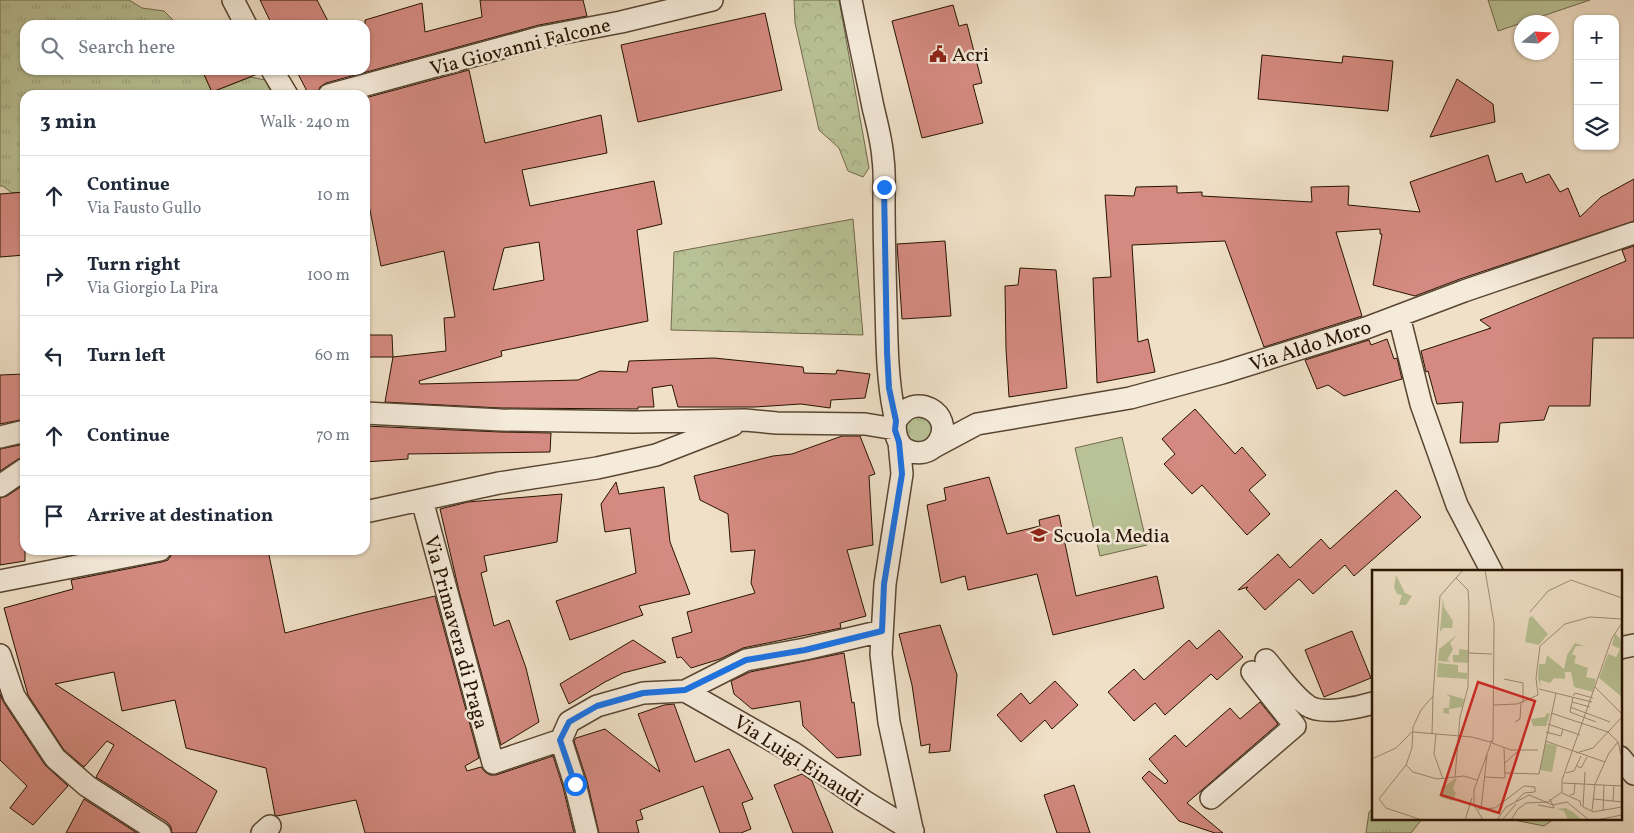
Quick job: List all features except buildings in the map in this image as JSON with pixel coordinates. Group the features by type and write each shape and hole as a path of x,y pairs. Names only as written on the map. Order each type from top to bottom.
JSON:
{"street":[{"path":"233,0 243,20"},
{"path":"851,0 884,158 889,388 902,474 884,584 881,654 888,722 913,832"},
{"name":"Via Giovanni Falcone","path":"347,90 542,37 621,22 708,1"},
{"path":"275,75 284,90"},
{"name":"Via Aldo Moro","path":"926,450 978,424 1130,398 1222,374 1366,328 1464,291 1634,233"},
{"path":"1399,316 1422,404 1457,505 1491,570"},
{"path":"887,352 904,388 941,420 942,427 939,441 926,450 902,474"},
{"path":"926,450 907,450 897,431 904,410 911,406 928,408"},
{"name":"Via Aldo Moro","path":"928,408 956,419 978,424"},
{"path":"370,413 501,420 634,422 745,420 776,423 865,424 897,431"},
{"path":"370,511 499,483 597,468 656,455 745,420"},
{"path":"634,422 645,433 656,455"},
{"path":"0,437 20,432"},
{"path":"0,486 20,472"},
{"name":"Via Primavera di Praga","path":"422,500 493,763 560,740"},
{"path":"0,581 134,555"},
{"path":"587,833 575,784 560,740 569,722 597,706 643,693 685,690 746,660 805,650 882,631"},
{"path":"0,655 14,696 55,758 87,786 160,833"},
{"path":"1212,798 1296,726 1259,666 1289,687 1310,707 1332,711 1372,703"},
{"name":"Via Luigi Einaudi","path":"685,690 792,752 913,832"},
{"path":"1622,759 1634,774"}],"green space":[{"path":"0,0 129,0 142,8 164,11 173,20 20,20 20,75 204,75 211,90 20,90 20,192 12,193 3,186 0,186"},
{"path":"794,0 839,0 869,168 863,177 848,171 839,148 819,130 795,23"},
{"path":"1488,0 1590,0 1545,15 1514,15 1514,26 1498,31"},
{"path":"251,77 265,80 270,90 217,90"},
{"path":"853,219 863,335 671,330 674,252"},
{"path":"919,417 928,421 932,430 928,439 919,443 910,439 906,430 910,421"},
{"path":"1122,437 1147,545 1100,556 1075,448"},
{"path":"1372,809 1372,820 1421,820 1411,833 1366,833 1369,812"},
{"path":"1514,820 1553,820 1544,826"}],"place":[{"name":"Acri","path":"938,54"},
{"name":"Scuola Media","path":"1039,535"}],"route":[{"path":"575,784 560,740 569,722 597,706 643,693 685,690 746,660 805,650 882,631 884,584 902,474 899,442 895,430 896,421 889,388 884,187"}]}
